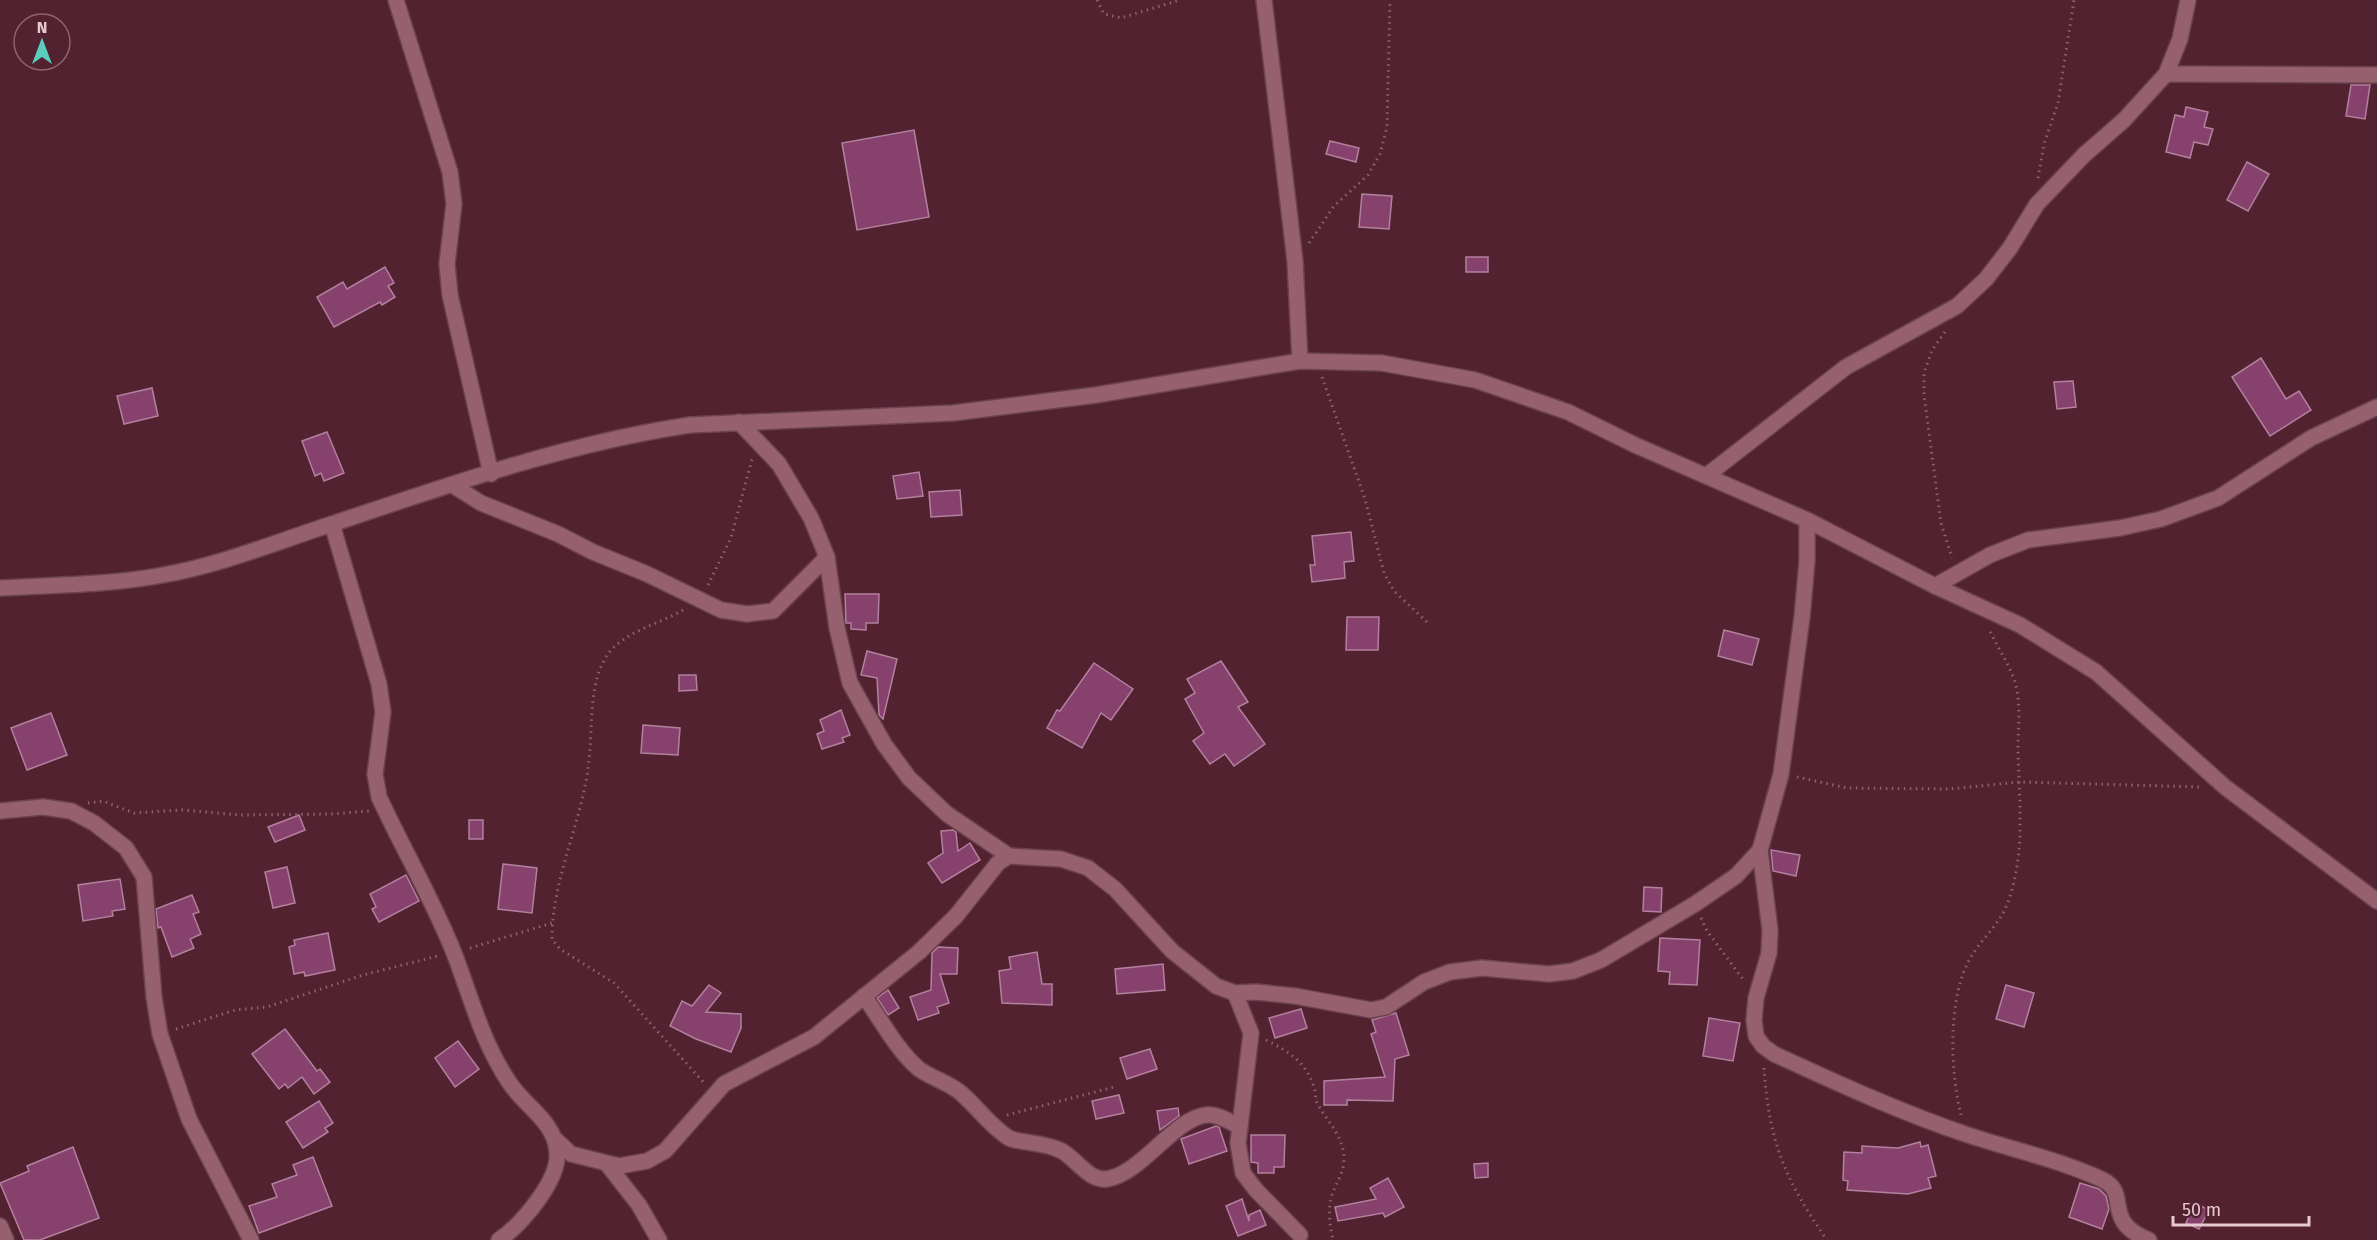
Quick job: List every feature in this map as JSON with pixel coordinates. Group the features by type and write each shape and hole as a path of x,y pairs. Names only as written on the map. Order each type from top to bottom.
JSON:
{"street":[{"path":"396,0 450,172 454,204 447,264 450,295 491,474"},
{"path":"1264,0 1306,361"},
{"path":"1706,476 1846,367 1957,306 1986,279 2010,248 2037,204 2084,155 2124,120 2166,74 2180,39 2188,0"},
{"path":"2166,74 2377,75"},
{"path":"0,588 104,582 163,575 236,557 491,474 642,433 690,425 953,413 1096,395 1306,361 1382,363 1474,380 1568,412 1807,520 1935,586 1978,604 2029,630 2096,672 2225,787 2377,901"},
{"path":"1935,586 1990,555 2028,540 2120,528 2162,519 2218,498 2312,438 2377,407"},
{"path":"739,422 779,464 811,518 827,557 837,628 850,683 884,744 909,778 947,814 1009,856 1061,859 1088,868 1115,889 1172,951 1216,986 1235,993 1256,992 1295,996 1371,1010 1386,1007 1424,982 1450,972 1482,968 1549,974 1572,971 1623,948 1661,922 1695,904 1736,876 1760,850 1781,774 1802,616 1807,561 1807,520"},
{"path":"454,486 481,503 558,534 721,610 747,614 773,611 827,557"},
{"path":"332,524 379,684 382,711 375,774 379,797 454,952 476,1019 509,1083 544,1120 555,1139 571,1154 607,1164 631,1166 647,1161 665,1150 714,1094 734,1078 792,1051 814,1037 919,952 956,916 998,863 1009,856"},
{"path":"0,811 43,807 70,811 94,824 126,848 144,877 154,997 160,1034 189,1119 251,1240"},
{"path":"1760,850 1770,930 1769,953 1756,998 1754,1020 1756,1036 1763,1046 1848,1089 1966,1134 2078,1170 2109,1184 2117,1196 2119,1216 2123,1225 2149,1240"},
{"path":"1235,993 1251,1034 1240,1127 1239,1154 1243,1173 1256,1190 1300,1235"},
{"path":"864,996 918,1068 957,1089 988,1121 1012,1139 1039,1142 1056,1148 1101,1179 1111,1178 1145,1158 1196,1118 1215,1115 1240,1127"},
{"path":"499,1240 544,1192 553,1178 557,1163 555,1139"},
{"path":"607,1164 639,1205 659,1240"},
{"path":"0,1226 6,1240"}],"path":[{"path":"1097,0 1104,14 1121,18 1180,0"},
{"path":"1295,261 1322,228 1334,206 1368,175 1380,154 1387,127 1390,0"},
{"path":"2037,204 2038,172 2044,144 2058,103 2074,0"},
{"path":"1957,306 1947,329 1932,350 1924,373 1924,395 1941,523 1957,574"},
{"path":"1306,361 1324,379 1347,441 1384,573 1394,591 1429,624"},
{"path":"714,1094 614,983 560,949 552,939 552,923 566,849 589,764 597,672 610,652 630,636 699,601 730,538 757,442"},
{"path":"1966,1134 1956,1094 1955,1016 1960,982 1972,956 2008,904 2019,861 2019,710 2016,685 1978,604"},
{"path":"1781,774 1847,788 1949,789 2020,782 2225,787"},
{"path":"70,811 96,800 134,813 182,810 241,815 331,814 383,807"},
{"path":"1695,904 1707,931 1722,947 1756,998"},
{"path":"160,1034 235,1010 267,1006 363,975 454,952 552,923"},
{"path":"1251,1034 1289,1051 1304,1066 1314,1087 1317,1104 1335,1128 1344,1158 1341,1178 1331,1198 1329,1210 1333,1240"},
{"path":"1763,1046 1766,1093 1780,1162 1802,1204 1827,1240"},
{"path":"988,1121 1114,1087"}],"building":[{"path":"2351,85 2370,85 2365,119 2346,116"},
{"path":"2186,107 2208,112 2204,127 2213,129 2208,145 2194,142 2190,158 2166,152 2175,115 2184,117"},
{"path":"914,130 929,217 857,230 842,143"},
{"path":"1330,141 1359,148 1356,162 1326,154"},
{"path":"2247,162 2269,174 2248,211 2227,200"},
{"path":"1362,194 1392,196 1389,229 1359,227"},
{"path":"1466,257 1488,257 1488,272 1466,272"},
{"path":"385,267 394,283 388,286 395,297 382,305 380,302 334,327 317,297 343,282 347,289"},
{"path":"2261,358 2286,399 2299,391 2311,410 2270,436 2232,377"},
{"path":"2073,381 2076,407 2057,409 2054,382"},
{"path":"152,388 158,416 124,424 117,396"},
{"path":"327,432 344,473 324,481 321,473 315,476 302,441"},
{"path":"919,472 923,496 897,499 893,476"},
{"path":"960,490 962,515 931,517 929,492"},
{"path":"1351,532 1354,561 1344,562 1345,578 1312,582 1310,565 1315,565 1312,536"},
{"path":"845,594 879,594 878,623 866,623 866,630 851,629 851,623 846,623"},
{"path":"1347,617 1379,617 1378,650 1346,650"},
{"path":"1724,630 1759,639 1752,665 1718,656"},
{"path":"867,651 897,659 883,719 879,715 877,678 861,675"},
{"path":"1221,661 1248,702 1238,707 1265,744 1234,766 1225,754 1210,764 1193,741 1204,733 1185,699 1195,693 1187,679"},
{"path":"1094,663 1133,689 1111,720 1101,713 1082,748 1047,728 1057,710 1060,711"},
{"path":"679,675 696,675 697,690 679,691"},
{"path":"841,710 850,735 842,738 844,742 822,749 817,734 824,731 820,720"},
{"path":"51,713 67,755 27,770 11,728"},
{"path":"643,725 680,728 678,755 641,753"},
{"path":"299,815 305,830 275,842 268,827"},
{"path":"469,820 483,820 483,839 469,839"},
{"path":"941,831 956,832 958,851 970,843 980,860 942,883 928,863 943,853"},
{"path":"1771,850 1800,855 1796,876 1773,871"},
{"path":"503,864 537,868 532,913 498,909"},
{"path":"287,867 295,903 273,908 265,872"},
{"path":"406,875 419,901 379,922 372,909 376,907 370,894"},
{"path":"120,879 125,909 112,911 113,916 83,921 78,885"},
{"path":"1644,887 1662,888 1661,912 1643,911"},
{"path":"192,895 199,912 193,914 201,934 190,939 194,948 172,957 161,927 158,928 156,909"},
{"path":"328,933 335,970 305,976 304,972 294,974 289,947 295,945 294,940"},
{"path":"1660,938 1700,940 1697,985 1669,984 1670,972 1658,971"},
{"path":"938,947 958,948 957,974 940,974 949,1003 937,1007 939,1013 918,1020 910,997 931,990 932,953"},
{"path":"1037,952 1042,984 1052,984 1052,1005 1002,1003 999,971 1011,969 1009,957"},
{"path":"1163,964 1165,990 1117,994 1115,969"},
{"path":"709,985 721,993 706,1012 741,1014 741,1028 731,1052 670,1026 682,1001 692,1006"},
{"path":"2006,985 2034,993 2024,1027 1996,1019"},
{"path":"888,990 899,1008 888,1015 877,998"},
{"path":"1301,1009 1307,1028 1275,1038 1269,1018"},
{"path":"1396,1013 1409,1055 1395,1059 1393,1101 1347,1100 1347,1105 1324,1105 1324,1081 1385,1077 1371,1034 1376,1032 1372,1020"},
{"path":"1709,1018 1740,1023 1733,1061 1703,1056"},
{"path":"285,1029 317,1071 320,1069 330,1082 314,1094 302,1077 288,1088 285,1084 279,1089 252,1054"},
{"path":"458,1041 479,1069 455,1087 435,1058"},
{"path":"1150,1049 1157,1069 1127,1079 1120,1058"},
{"path":"1119,1095 1124,1113 1096,1119 1092,1101"},
{"path":"319,1101 333,1123 325,1128 328,1132 303,1148 286,1122"},
{"path":"1178,1108 1179,1116 1160,1130 1157,1111"},
{"path":"1216,1126 1219,1127 1227,1151 1189,1164 1181,1139"},
{"path":"1251,1135 1285,1135 1284,1167 1274,1167 1274,1173 1258,1173 1258,1163 1251,1162"},
{"path":"1920,1142 1921,1147 1928,1145 1936,1176 1928,1178 1931,1188 1908,1194 1847,1190 1848,1181 1843,1180 1844,1152 1862,1153 1862,1146 1898,1148"},
{"path":"73,1147 99,1218 40,1240 24,1240 0,1183 29,1171 27,1166"},
{"path":"313,1157 332,1206 259,1233 249,1206 277,1197 272,1184 297,1175 293,1165"},
{"path":"1488,1163 1488,1177 1475,1178 1474,1164"},
{"path":"1388,1178 1404,1207 1385,1217 1383,1213 1338,1221 1335,1207 1376,1199 1370,1188"},
{"path":"2080,1183 2099,1189 2106,1196 2109,1209 2102,1229 2069,1217"},
{"path":"1242,1199 1249,1221 1249,1215 1260,1210 1266,1225 1238,1236 1226,1206"},
{"path":"2195,1203 2209,1210 2199,1229 2186,1223"}]}
